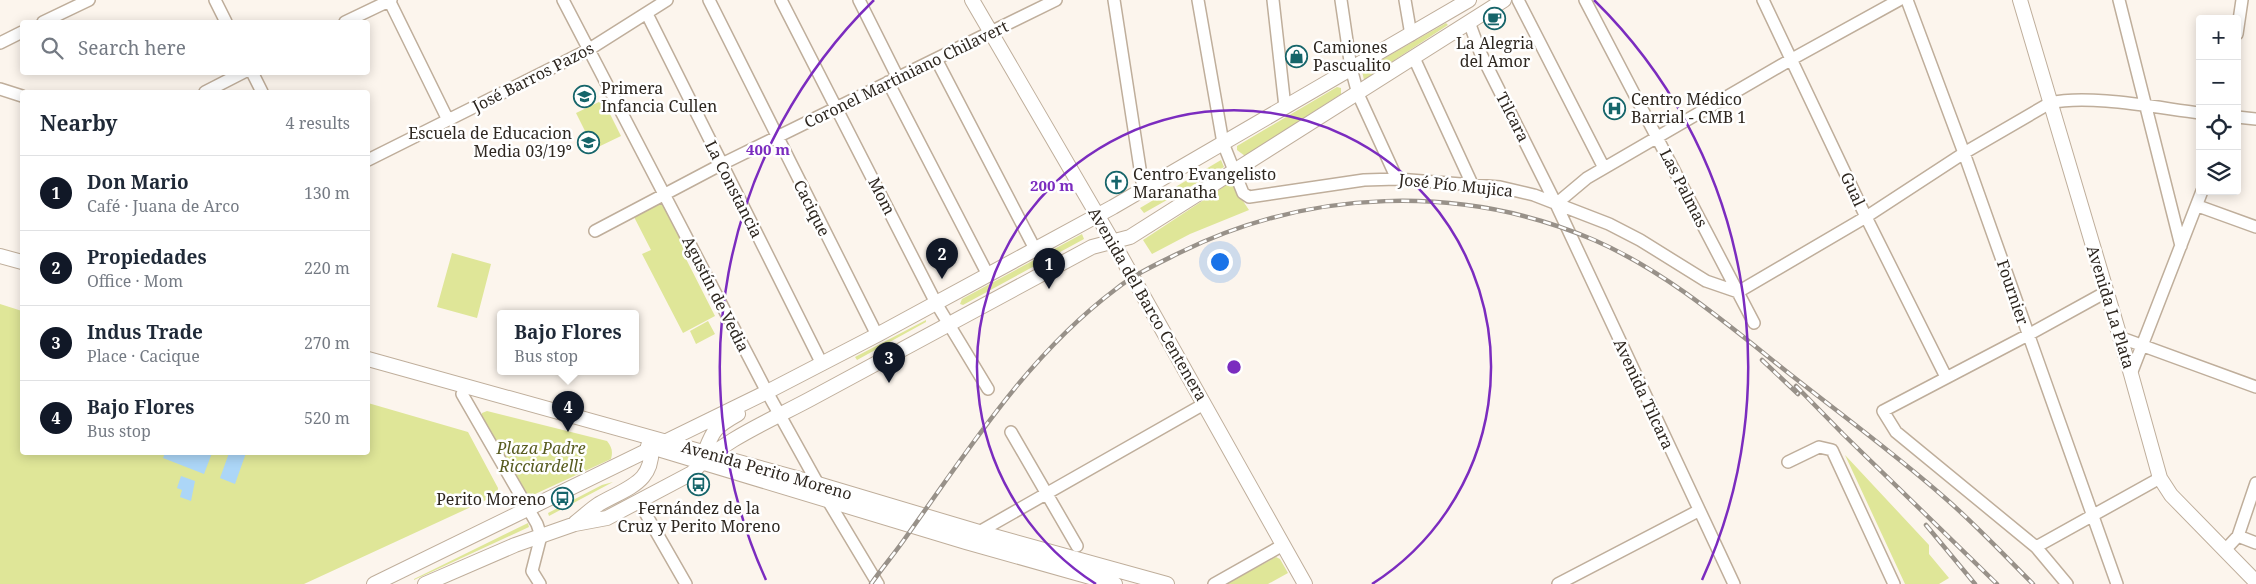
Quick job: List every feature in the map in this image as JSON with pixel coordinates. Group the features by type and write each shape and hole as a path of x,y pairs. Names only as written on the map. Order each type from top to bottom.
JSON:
{"main road":[{"name":"Avenida del Barco Centenera","path":"972,0 1098,215 1305,584"},
{"path":"425,584 574,524 607,518 692,473 706,457 780,414 1092,247 1130,237 1234,173 1504,0"},
{"name":"Avenida La Plata","path":"2020,0 2160,478 2171,495 2256,582"},
{"path":"374,584 389,581 530,509 652,443 665,442 877,335 1098,215 1467,1"},
{"name":"Tilcara","path":"1467,1 1469,22"},
{"path":"0,256 20,261"},
{"path":"0,264 20,269"},
{"name":"Avenida Perito Moreno","path":"370,360 652,443"},
{"name":"Avenida Perito Moreno","path":"370,367 462,394 818,484 979,532 1167,584"},
{"path":"706,457 712,432 725,421 751,407 764,393"},
{"name":"Avenida Perito Moreno","path":"665,442 830,502 1115,584"},
{"path":"574,524 598,504 636,485 649,464 652,443"}],"street":[{"path":"46,20 89,0"},
{"path":"215,0 225,20"},
{"path":"348,20 390,0 448,120"},
{"name":"Agustín de Vedia","path":"563,0 665,196 764,393 780,414 818,484 878,584"},
{"name":"José Barros Pazos","path":"370,159 588,50 667,0"},
{"name":"Cacique","path":"709,0 776,138 877,335"},
{"name":"Mom","path":"781,0 936,303 988,389"},
{"path":"860,0 893,80 988,275"},
{"name":"Coronel Martiniano Chilavert","path":"595,231 665,196 722,164 1056,0"},
{"path":"1114,0 1143,188"},
{"path":"1198,0 1223,143 1234,173"},
{"path":"1272,0 1285,107"},
{"path":"1341,0 1351,68 1358,94 1397,179"},
{"path":"1405,0 1410,35"},
{"path":"1518,0 1604,168"},
{"name":"Las Palmas","path":"1585,0 1754,323"},
{"name":"Gual","path":"1763,0 1866,217 1946,377"},
{"path":"1556,204 1587,178 1657,136 1899,0"},
{"name":"Fournier","path":"1907,0 1964,153 2117,584"},
{"path":"2120,0 2181,246"},
{"path":"2240,15 2242,0"},
{"name":"La Constancia","path":"647,14 822,364"},
{"name":"Tilcara","path":"1469,22 1480,52 1556,204"},
{"path":"0,43 20,33"},
{"path":"1414,58 1472,184"},
{"path":"936,59 1034,249"},
{"path":"209,90 238,75"},
{"path":"254,75 261,90"},
{"path":"0,89 20,95"},
{"path":"1738,292 1866,217 1964,153 2050,103 2063,100 2087,100 2196,112"},
{"path":"2241,117 2256,119"},
{"name":"José Pío Mujica","path":"1234,173 1243,194 1254,197 1348,182 1397,179 1472,184 1520,191 1609,224 1640,240 1706,281 1738,292"},
{"path":"2131,374 2201,195"},
{"name":"Avenida Tilcara","path":"1556,204 1698,511 1734,584"},
{"path":"2198,206 2256,227"},
{"path":"2067,584 2036,547 1896,432 1883,411 2106,292"},
{"path":"2119,337 2256,387"},
{"path":"462,394 537,524 541,536 533,561 532,571 540,584"},
{"path":"979,532 1204,404"},
{"path":"1011,432 1077,546"},
{"path":"1788,462 1819,447 1832,450 1894,584"},
{"path":"2036,547 2160,478"},
{"path":"2225,550 2238,536 2256,483"},
{"path":"639,502 686,584"},
{"path":"1558,584 1698,511"},
{"path":"2238,536 2256,543"},
{"path":"1214,584 1283,545"},
{"path":"1579,573 1584,584"}],"green space":[{"path":"1446,23 1448,25 1364,80 1362,71"},
{"path":"1337,87 1341,88 1341,94 1245,156 1237,150 1237,146"},
{"path":"603,100 621,136 594,149 576,113"},
{"path":"1221,160 1224,167 1218,171 1144,213 1140,208"},
{"path":"1228,184 1233,186 1249,210 1190,234 1152,254 1143,240"},
{"path":"664,199 689,250 683,253 715,316 683,333 642,254 651,250 633,215"},
{"path":"1082,234 1084,239 963,305 960,304 962,299"},
{"path":"452,253 491,264 477,318 437,307"},
{"path":"0,304 20,310 20,455 370,455 370,404 468,432 498,488 497,495 304,584 0,584"},
{"path":"926,320 926,322 857,360 855,357"},
{"path":"708,321 715,334 696,344 690,331"},
{"name":"Plaza Padre Ricciardelli","path":"487,411 607,441 612,450 611,459 533,495 528,495 482,419 482,413"},
{"path":"1845,455 1929,545 1929,554 1949,578 1939,584 1905,584"},
{"path":"613,482 549,516 548,513 602,485"},
{"path":"528,523 529,527 414,580 414,579"},
{"path":"1276,557 1280,559 1288,573 1268,584 1226,584"}],"water":[{"path":"164,455 211,455 204,474 163,458"},
{"path":"228,455 245,455 235,484 220,478"},
{"path":"181,476 195,481 191,501 180,497 182,490 177,488"}],"railway":[{"path":"871,584 977,437 1027,373 1084,315 1116,289 1154,265 1228,232 1280,216 1332,206 1385,201 1438,202 1491,209 1543,222 1594,240 1646,267 1718,317 1906,465 1968,519 2033,584"},
{"path":"1762,360 1798,394"},
{"path":"1796,386 1997,584"},
{"path":"1926,525 1975,584"}],"place":[{"name":"La Alegria del Amor","path":"1495,19"},
{"name":"Camiones Pascualito","path":"1297,56"},
{"name":"Primera Infancia Cullen","path":"585,97"},
{"name":"Centro Médico Barrial - CMB 1","path":"1615,108"},
{"name":"Escuela de Educacion Media 03/19°","path":"588,142"},
{"name":"Centro Evangelisto Maranatha","path":"1117,183"},
{"name":"Propiedades","path":"942,279"},
{"name":"Don Mario","path":"1049,289"},
{"name":"Indus Trade","path":"889,383"},
{"name":"Bajo Flores","path":"568,432"},
{"name":"Fernández de la Cruz y Perito Moreno","path":"699,484"},
{"name":"Perito Moreno","path":"562,499"}]}
